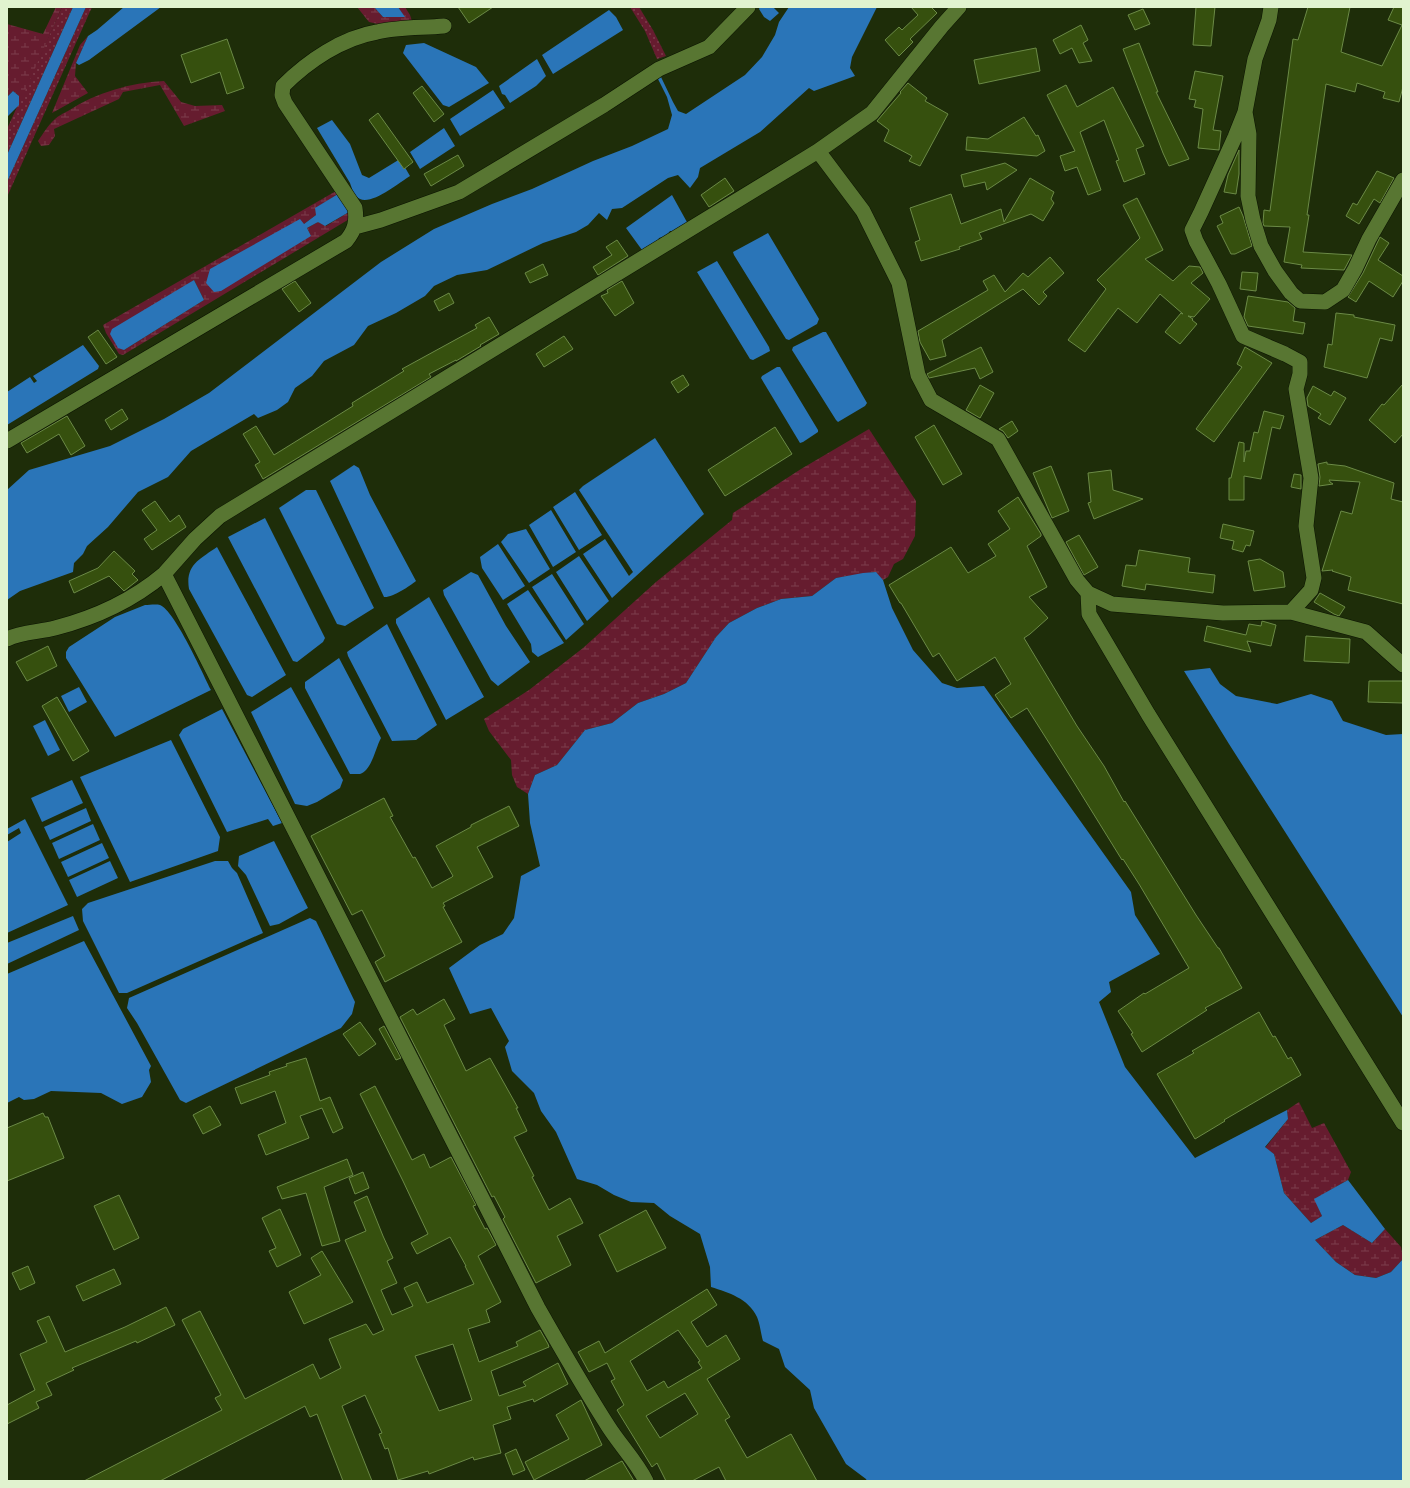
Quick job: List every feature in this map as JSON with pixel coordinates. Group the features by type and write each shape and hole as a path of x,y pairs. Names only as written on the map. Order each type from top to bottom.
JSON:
{"street":[{"path":"355,227 380,220 459,192 604,105 659,69 709,47 748,7"},
{"path":"7,639 55,628 96,615 148,588 164,574 195,539 220,516 818,151 872,113 959,7"},
{"path":"1271,7 1269,20 1255,59 1245,112 1192,230 1243,336 1300,362 1300,374 1296,389 1311,478 1306,526 1314,578 1311,590 1291,612"},
{"path":"7,441 346,241 352,234 355,227 357,217 355,208 285,103 282,95 283,86 290,78 328,51 358,36 378,31 444,26"},
{"path":"1245,112 1249,134 1248,196 1253,220 1261,246 1291,293 1300,301 1325,302 1343,290 1369,239 1403,180"},
{"path":"818,151 863,211 899,283 918,375 931,400 998,439 1077,580 1088,593 1112,604 1223,613 1291,612 1366,632 1403,665"},
{"path":"164,574 538,1308 584,1388 620,1444 639,1467 646,1481"},
{"path":"1088,593 1089,614 1148,714 1403,1123"}],"green space":[{"path":"56,7 62,7 19,105 19,96 13,91 7,97 7,24 43,34"},
{"path":"62,7 73,7 7,155 7,129"},
{"path":"86,7 92,7 7,197 7,182"},
{"path":"357,7 374,7 383,17 404,17 398,7 405,7 412,21 378,24 369,22"},
{"path":"630,7 639,7 666,56 657,59 645,31"},
{"path":"88,36 76,63 75,76 88,93 52,113 80,45"},
{"path":"164,81 181,102 195,106 222,105 225,111 184,126 160,85 123,92 119,99 54,129 55,136 49,145 41,146 38,141 52,121 79,104 126,86"},
{"path":"336,191 338,194 316,208 316,215 304,224 311,236 307,228 318,222 326,226 349,212 351,218 123,355 119,354 106,333 103,325","holes":["194,280 204,300 124,350"]},
{"path":"869,429 916,501 915,536 903,559 894,564 888,577 883,580 875,572 836,578 812,596 781,599 757,608 729,623 716,637 686,683 664,694 638,703 612,723 585,730 557,765 535,775 528,794 517,787 512,775 511,760 489,731 484,719 529,690 583,648 656,582 732,520 733,513 801,469"},
{"path":"1299,1102 1312,1128 1324,1123 1351,1172 1348,1180 1315,1199 1322,1216 1311,1223 1284,1193 1274,1154 1265,1148 1288,1119 1287,1110"},
{"path":"1343,1225 1372,1243 1385,1229 1401,1247 1403,1259 1391,1272 1376,1278 1355,1275 1336,1262 1315,1240"}],"water":[{"path":"73,7 86,7 7,182 7,155"},
{"path":"124,7 161,7 89,60 79,65 76,63 88,36"},
{"path":"374,7 398,7 405,17 383,17"},
{"path":"760,7 773,7 779,13 770,21 764,17 759,9"},
{"path":"789,7 877,7 852,57 850,68 855,76 814,91 809,88 760,132 700,168 698,177 690,188 678,175 668,178 622,208 612,209 607,220 599,213 588,225 576,232 543,243 487,270 457,275 434,286 425,296 396,313 368,326 354,345 324,361 312,376 295,388 288,402 277,410 258,418 254,414 191,451 168,477 138,492 108,527 87,546 83,554 74,563 73,572 20,591 7,600 7,490 29,470 110,446 164,419 209,393 381,262 434,229 492,204 532,189 668,129 672,115 667,97 658,79 661,77 678,111 686,114 745,75 762,57 775,35 779,22"},
{"path":"609,10 616,17 623,30 553,74 542,55"},
{"path":"424,43 476,67 489,83 449,107 443,105 403,53 406,45"},
{"path":"537,59 546,76 536,86 510,103 505,95 502,94 499,86"},
{"path":"493,90 505,108 460,136 450,119"},
{"path":"13,91 19,96 19,105 7,117 7,97"},
{"path":"332,120 350,144 362,175 369,178 400,159 410,176 393,188 371,199 365,200 358,198 317,128"},
{"path":"444,128 455,146 420,169 410,152"},
{"path":"338,194 349,212 325,226 318,222 307,228 311,236 221,291 214,292 206,283 210,269 300,219 304,224 316,215 315,208"},
{"path":"672,195 688,224 676,231 670,231 666,236 659,238 656,245 646,250 642,250 626,228"},
{"path":"768,233 819,319 817,324 789,340 786,339 733,252"},
{"path":"717,261 769,347 770,351 753,360 750,359 697,272"},
{"path":"194,280 204,300 124,350 118,348 110,334 112,329"},
{"path":"823,332 826,332 867,403 865,406 838,422 792,350 793,347"},
{"path":"83,345 99,366 98,369 7,425 7,392 30,377 34,383 37,381 33,376"},
{"path":"777,367 780,367 818,430 818,432 800,443 761,378"},
{"path":"655,438 704,514 612,598 583,554 605,539 629,576 633,572 579,490"},
{"path":"354,465 359,468 370,495 416,581 392,596 384,597 330,481"},
{"path":"306,490 316,490 374,608 345,626 337,624 279,508"},
{"path":"575,492 602,535 579,550 553,507"},
{"path":"551,510 576,552 553,567 529,525"},
{"path":"265,518 325,638 323,642 297,662 293,661 228,537"},
{"path":"526,529 550,569 529,583 501,542 508,534"},
{"path":"498,544 525,586 503,600 482,568 480,557"},
{"path":"217,547 286,675 252,697 247,695 189,589 189,574 192,568 200,559"},
{"path":"579,556 609,601 587,621 556,572"},
{"path":"471,572 478,575 506,626 530,662 498,686 491,680 444,595 443,590"},
{"path":"876,572 883,580 892,608 913,650 942,683 957,688 984,686 1131,892 1135,915 1160,954 1109,982 1111,992 1099,1002 1125,1067 1195,1158 1287,1110 1288,1119 1265,1147 1274,1154 1284,1193 1311,1223 1322,1216 1314,1199 1348,1180 1385,1229 1372,1243 1343,1225 1315,1240 1336,1262 1355,1275 1376,1278 1391,1272 1403,1259 1403,1481 867,1481 846,1464 814,1408 810,1390 785,1367 779,1349 763,1341 757,1317 749,1305 737,1297 711,1287 710,1267 700,1234 670,1216 654,1203 631,1202 614,1195 597,1185 577,1179 556,1132 541,1111 534,1093 512,1071 505,1047 509,1041 491,1008 470,1014 449,968 480,945 503,934 514,918 521,876 540,866 530,823 528,794 535,775 557,765 585,730 612,723 638,703 664,694 686,683 716,637 729,623 757,608 781,599 812,596 836,578"},
{"path":"552,574 584,624 566,640 532,587"},
{"path":"528,590 564,643 538,657 532,652 531,644 507,604"},
{"path":"429,597 484,697 446,720 396,623 396,619"},
{"path":"145,605 160,605 173,619 181,630 211,690 115,737 66,658 66,652 69,647 115,617"},
{"path":"387,624 437,725 416,740 392,741 347,652"},
{"path":"339,658 381,738 368,768 360,774 350,774 305,688 305,682"},
{"path":"1210,668 1220,684 1236,696 1277,704 1311,694 1332,701 1343,721 1386,735 1403,734 1403,1017 1184,671"},
{"path":"79,687 87,702 69,712 61,696"},
{"path":"291,687 343,780 340,788 317,802 307,806 295,804 251,712"},
{"path":"222,709 282,823 273,826 268,819 227,832 179,735 183,729"},
{"path":"45,720 60,750 48,756 33,726"},
{"path":"171,740 220,837 218,851 130,882 80,777"},
{"path":"72,780 83,803 42,822 31,798"},
{"path":"86,808 91,821 50,840 44,827"},
{"path":"25,819 68,905 7,933 7,842 21,833 19,828 7,835 7,829"},
{"path":"93,824 100,840 59,859 52,843"},
{"path":"274,841 308,908 279,924 270,926 246,875 238,866 239,856"},
{"path":"102,843 109,858 68,877 61,862"},
{"path":"110,861 118,878 77,897 69,880"},
{"path":"215,861 228,861 237,873 263,933 127,993 119,993 83,921 82,909 88,903"},
{"path":"73,916 79,930 7,964 7,943"},
{"path":"310,918 316,921 355,1002 352,1014 341,1028 186,1103 180,1100 127,1008 129,998"},
{"path":"84,941 151,1066 149,1070 151,1082 142,1097 122,1104 101,1093 51,1091 34,1099 24,1100 19,1097 7,1103 7,974"}],"building":[{"path":"458,7 493,7 469,23"},
{"path":"911,7 931,7 937,13 910,39 913,42 899,56 885,40 899,27 902,30 918,15"},
{"path":"1196,7 1215,7 1211,46 1193,45"},
{"path":"1308,7 1350,7 1341,52 1382,66 1402,25 1388,20 1394,7 1403,7 1403,87 1399,102 1383,98 1385,92 1357,83 1355,92 1326,84 1303,252 1352,255 1344,270 1301,268 1302,265 1284,262 1290,227 1264,226 1263,223 1264,210 1270,211 1293,39 1298,40"},
{"path":"1143,9 1150,24 1135,30 1128,15"},
{"path":"1081,25 1088,40 1083,43 1092,61 1079,63 1072,48 1060,54 1053,40"},
{"path":"227,39 244,88 227,94 220,72 191,83 181,55"},
{"path":"1139,43 1158,92 1156,92 1189,159 1169,166 1123,49"},
{"path":"1036,48 1040,71 979,84 974,60"},
{"path":"1195,71 1223,76 1213,130 1221,131 1219,150 1198,148 1203,109 1194,107 1196,100 1189,99"},
{"path":"908,83 927,98 925,101 948,114 920,166 909,161 912,156 884,141 889,130 877,121"},
{"path":"1066,85 1077,107 1113,87 1144,146 1136,149 1145,174 1124,182 1116,161 1119,160 1104,120 1080,132 1101,190 1088,195 1077,167 1065,171 1060,156 1075,151 1047,95"},
{"path":"422,86 444,114 434,122 413,93"},
{"path":"378,113 413,162 404,169 369,120"},
{"path":"1024,117 1036,136 1038,135 1045,151 1037,156 966,150 967,137 988,139"},
{"path":"1239,150 1239,174 1236,194 1224,192 1228,175"},
{"path":"458,155 464,166 431,186 424,174"},
{"path":"1005,163 1017,170 987,190 985,182 964,187 961,175"},
{"path":"1377,171 1394,178 1380,203 1374,199 1359,224 1346,216 1353,203 1357,205"},
{"path":"725,178 734,191 709,207 701,195"},
{"path":"1030,178 1054,192 1051,199 1054,203 1043,221 1031,214 979,233 982,239 959,247 960,249 921,261 915,242 920,240 910,208 951,194 961,224 1001,209 1004,222"},
{"path":"1137,198 1163,250 1145,259 1173,281 1189,266 1200,267 1203,273 1191,283 1210,299 1194,317 1188,316 1197,324 1180,344 1165,332 1181,313 1183,314 1160,294 1137,323 1118,308 1085,352 1068,340 1106,289 1097,280 1140,238 1123,205"},
{"path":"1239,207 1252,246 1235,254 1231,254 1217,226 1223,223 1220,216"},
{"path":"1380,237 1389,243 1378,260 1403,276 1403,281 1393,297 1369,281 1356,302 1348,297 1363,273"},
{"path":"617,240 628,256 598,275 593,267 612,255 606,247"},
{"path":"1050,257 1064,273 1043,292 1047,296 1039,305 1023,289 942,340 946,356 930,360 920,342 918,331 988,290 983,281 994,275 1005,292 1023,273 1028,277"},
{"path":"543,264 548,275 530,283 525,273"},
{"path":"1242,272 1258,273 1256,291 1240,289"},
{"path":"295,281 311,303 299,312 282,289"},
{"path":"622,281 634,303 615,316 601,296 608,293 607,290"},
{"path":"449,293 454,303 439,311 434,301"},
{"path":"1248,296 1288,302 1295,308 1293,321 1305,323 1303,334 1248,326 1244,317"},
{"path":"1336,313 1354,315 1354,317 1395,325 1392,341 1380,338 1367,378 1324,367 1328,344 1332,345"},
{"path":"489,317 499,334 456,361 429,374 431,377 263,479 255,465 260,462 243,434 256,426 274,455 353,406 352,403 404,371 402,369 477,328 475,325"},
{"path":"98,330 117,357 106,364 88,337"},
{"path":"564,336 573,349 544,367 536,354"},
{"path":"981,347 993,372 980,379 975,368 929,378 927,374"},
{"path":"1245,347 1272,363 1214,442 1196,429 1242,367 1237,364"},
{"path":"683,375 689,385 678,393 671,382"},
{"path":"1403,384 1403,434 1395,443 1369,420 1382,404 1384,405"},
{"path":"980,385 994,393 980,418 966,410"},
{"path":"1313,386 1331,396 1334,391 1346,398 1330,425 1318,418 1321,414 1308,406 1307,398"},
{"path":"122,409 128,419 111,430 105,420"},
{"path":"1264,411 1284,416 1280,429 1272,427 1261,479 1244,476 1244,500 1229,500 1229,478 1231,478 1239,442 1244,443 1244,462 1246,451 1250,451 1254,432 1258,433"},
{"path":"67,416 85,446 71,455 59,434 27,453 21,443"},
{"path":"1012,421 1018,431 1008,438 1003,431 999,429"},
{"path":"934,425 962,474 943,485 915,437"},
{"path":"775,427 792,454 725,496 708,470"},
{"path":"1327,462 1327,464 1345,466 1394,483 1391,499 1403,502 1403,604 1348,590 1351,577 1332,571 1333,570 1322,571 1341,511 1352,514 1360,482 1329,480 1333,484 1319,486 1320,477 1318,464"},
{"path":"1051,466 1069,511 1052,518 1033,473"},
{"path":"1111,470 1113,490 1143,499 1094,519 1088,503 1091,502 1088,473"},
{"path":"1294,474 1301,475 1301,489 1291,487"},
{"path":"1018,497 1041,534 1041,536 1027,546 1047,587 1029,597 1048,618 1024,638 1077,726 1104,766 1124,802 1125,801 1196,915 1219,948 1242,988 1205,1008 1207,1010 1142,1052 1131,1034 1133,1033 1118,1011 1144,993 1145,994 1189,968 1139,884 1123,859 1122,860 1027,708 1011,718 995,695 1011,684 995,657 957,681 939,653 933,657 889,585 951,547 968,573 996,556 988,544 1010,529 998,511"},
{"path":"155,501 170,522 179,515 186,527 152,550 144,539 157,530 142,510"},
{"path":"1223,524 1254,531 1250,546 1246,545 1243,552 1232,549 1234,541 1220,538"},
{"path":"1079,535 1098,567 1084,575 1066,542"},
{"path":"1139,550 1190,558 1188,572 1215,575 1213,593 1146,584 1145,590 1122,586 1126,565 1136,566"},
{"path":"114,551 135,571 132,574 138,580 124,591 109,576 74,593 69,581 98,568"},
{"path":"1260,559 1283,572 1285,587 1254,591 1248,561"},
{"path":"1320,593 1345,607 1339,616 1314,602"},
{"path":"1262,621 1276,625 1271,646 1247,641 1251,652 1204,641 1207,626 1246,635 1249,624 1261,626"},
{"path":"1306,636 1350,639 1349,663 1304,661"},
{"path":"48,646 57,666 27,681 16,662"},
{"path":"1369,681 1403,681 1403,703 1368,702"},
{"path":"57,697 89,751 73,761 42,706"},
{"path":"384,798 393,816 390,817 432,888 453,876 436,846 471,827 471,825 509,806 519,826 477,847 493,877 443,903 445,906 443,907 462,942 385,982 375,962 385,956 362,910 352,915 311,836"},
{"path":"444,999 455,1019 444,1025 466,1071 490,1058 518,1108 516,1108 527,1131 514,1137 549,1210 570,1198 583,1223 557,1236 571,1265 536,1283 503,1219 505,1217 494,1196 492,1197 400,1017 413,1009 417,1015"},
{"path":"1259,1012 1273,1037 1275,1036 1288,1059 1291,1057 1301,1075 1224,1120 1225,1121 1195,1139 1157,1074 1194,1053 1192,1051"},
{"path":"360,1022 376,1044 359,1056 343,1034"},
{"path":"384,1026 401,1058 396,1060 379,1029"},
{"path":"306,1058 320,1101 330,1097 343,1128 333,1133 322,1108 300,1116 309,1138 266,1155 258,1135 286,1123 275,1091 241,1104 235,1088 270,1075 269,1072 287,1066 286,1064"},
{"path":"375,1086 412,1160 424,1154 430,1168 451,1157 476,1205 473,1206 485,1229 487,1228 496,1245 478,1256 501,1302 486,1310 490,1322 468,1329 479,1362 518,1346 516,1342 540,1330 548,1344 549,1347 491,1371 499,1396 526,1386 523,1382 558,1363 568,1384 534,1402 533,1399 507,1407 511,1419 493,1425 501,1453 474,1460 473,1457 429,1474 428,1471 398,1480 388,1448 385,1449 379,1434 382,1433 365,1395 342,1406 372,1481 343,1481 317,1414 310,1417 305,1406 160,1481 84,1481 222,1410 215,1398 221,1395 182,1320 200,1311 245,1399 313,1364 320,1379 341,1368 329,1339 366,1324 373,1335 384,1330 345,1240 366,1231 354,1202 367,1196 393,1258 387,1261 397,1283 381,1290 392,1315 413,1306 404,1288 417,1282 427,1303 474,1284 450,1237 417,1254 411,1243 428,1234 360,1094","holes":["453,1344 472,1400 439,1411 415,1356"]},
{"path":"210,1106 221,1125 203,1134 193,1115"},
{"path":"43,1113 45,1117 48,1117 64,1158 7,1181 7,1128"},
{"path":"347,1159 353,1175 324,1187 340,1241 322,1246 306,1193 282,1199 277,1187"},
{"path":"363,1172 369,1188 355,1194 349,1178"},
{"path":"119,1195 139,1238 114,1250 94,1206"},
{"path":"280,1209 301,1255 277,1267 269,1251 276,1248 262,1218"},
{"path":"646,1210 666,1248 617,1272 599,1235"},
{"path":"322,1251 353,1302 304,1324 289,1292 321,1275 311,1258"},
{"path":"28,1266 35,1283 20,1290 12,1273"},
{"path":"114,1269 121,1284 83,1301 76,1286"},
{"path":"707,1289 717,1305 691,1322 707,1347 726,1335 740,1359 707,1379 730,1417 725,1420 747,1458 791,1434 817,1481 726,1481 719,1467 692,1481 666,1481 657,1463 652,1467 617,1410 624,1405 611,1381 615,1379 607,1363 589,1372 578,1352 599,1341 605,1353","holes":["678,1330 700,1361 698,1362 702,1368 668,1388 664,1381 647,1391 630,1361","685,1393 698,1414 660,1438 646,1416"]},
{"path":"166,1307 175,1325 137,1343 136,1341 72,1368 74,1370 46,1383 52,1395 36,1402 39,1408 7,1424 7,1405 35,1390 20,1354 47,1342 37,1321 49,1316 65,1352 125,1327"},
{"path":"581,1400 602,1445 534,1480 525,1462 569,1439 556,1415"},
{"path":"516,1449 525,1470 513,1475 505,1454"},
{"path":"622,1461 634,1481 584,1481"}]}
